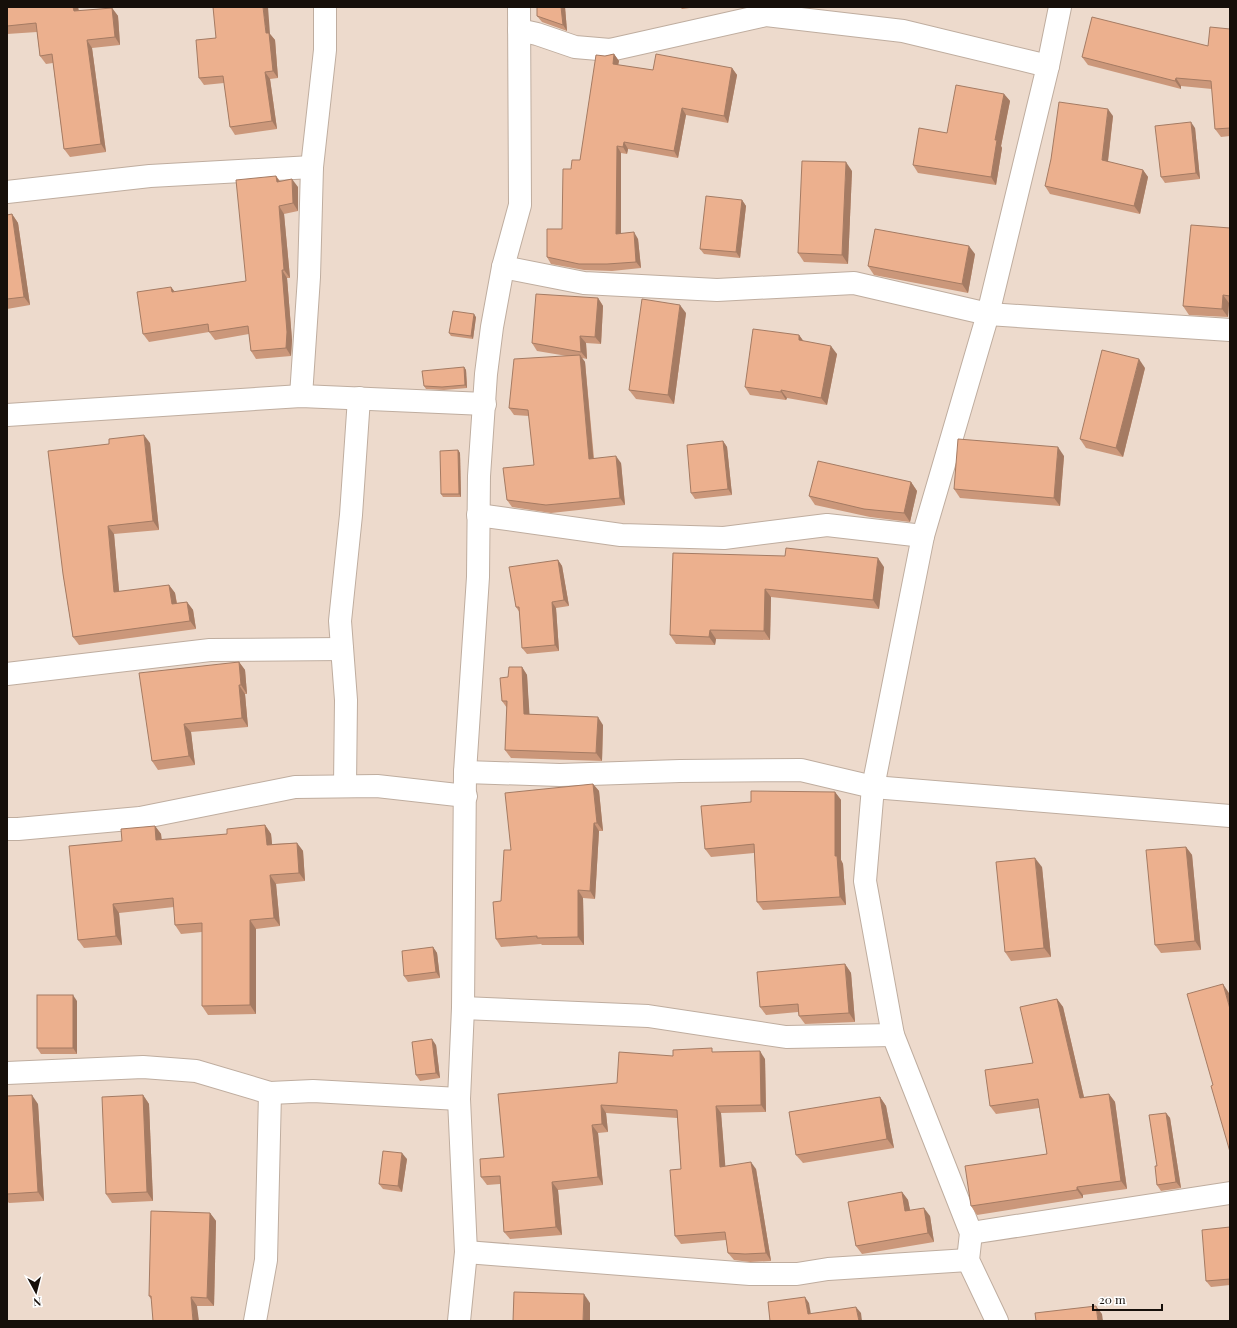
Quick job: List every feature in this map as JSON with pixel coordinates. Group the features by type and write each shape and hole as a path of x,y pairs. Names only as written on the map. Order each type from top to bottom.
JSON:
{"street":[{"path":"301,396 309,277 312,167 325,50 325,7"},
{"path":"459,1321 466,1252 459,1099 463,1008 466,796 465,772 478,577 479,476 486,374 492,327 504,267 520,205 519,7"},
{"path":"997,1321 968,1260 971,1233 893,1035 865,881 873,786 923,536 988,314 1048,66 1060,7"},
{"path":"519,30 537,34 575,47 610,50 766,15 903,31 1048,66"},
{"path":"7,192 150,176 312,167"},
{"path":"504,267 584,283 717,290 854,283 988,314 1230,330"},
{"path":"7,415 301,396 485,404"},
{"path":"345,786 346,700 340,621 351,515 359,398"},
{"path":"478,516 621,535 724,538 827,525 923,536"},
{"path":"7,674 210,650 342,649"},
{"path":"465,772 560,775 680,771 801,770 873,786 1230,816"},
{"path":"7,829 140,818 295,787 377,786 466,796"},
{"path":"463,1008 648,1016 786,1037 893,1035"},
{"path":"7,1073 143,1067 196,1071 270,1093 313,1091 459,1099"},
{"path":"255,1321 266,1260 270,1093"},
{"path":"971,1233 1230,1193"},
{"path":"466,1252 750,1274 796,1274 828,1269 968,1260"}],"building":[{"path":"7,7 73,7 74,11 112,8 115,37 87,40 101,144 64,149 52,54 40,56 36,23 7,26"},
{"path":"213,7 263,7 266,33 269,33 273,71 265,72 272,121 230,127 223,76 199,78 196,40 216,38"},
{"path":"537,7 561,7 563,25 537,16"},
{"path":"1092,17 1208,46 1210,27 1230,29 1230,128 1215,129 1211,81 1176,78 1175,81 1082,57"},
{"path":"614,54 613,64 653,70 656,54 732,68 724,116 682,108 674,151 624,142 623,147 617,146 616,234 634,232 636,262 579,264 547,257 547,229 562,229 563,169 571,169 572,160 580,160 596,55 605,56"},
{"path":"956,85 1004,94 995,140 997,140 991,177 913,165 919,128 947,133"},
{"path":"1059,102 1108,109 1102,160 1143,170 1134,206 1045,186 1051,159"},
{"path":"1191,122 1196,173 1161,177 1155,126"},
{"path":"802,161 846,162 842,255 798,253"},
{"path":"276,176 277,182 292,179 293,203 279,206 284,270 282,270 287,332 286,348 251,351 248,326 209,332 208,324 143,334 137,292 171,287 172,292 246,281 236,180"},
{"path":"706,196 742,200 736,252 700,249"},
{"path":"12,214 24,297 7,299 7,215"},
{"path":"1191,225 1230,228 1230,296 1223,295 1222,309 1183,306"},
{"path":"875,229 969,246 962,284 868,266"},
{"path":"536,294 598,298 595,337 580,336 581,352 532,343"},
{"path":"642,299 680,305 668,395 629,390"},
{"path":"453,311 474,314 471,336 449,333"},
{"path":"753,329 799,335 799,340 831,346 821,398 781,390 781,392 745,387"},
{"path":"1102,350 1139,359 1116,448 1080,439"},
{"path":"580,355 589,459 616,456 620,498 546,505 507,500 503,468 534,465 528,410 509,408 514,359"},
{"path":"464,367 465,385 442,387 424,386 422,371"},
{"path":"144,435 153,521 108,526 114,592 169,585 172,604 187,602 190,621 73,637 63,574 48,451 109,444 109,439"},
{"path":"958,439 1058,447 1054,498 954,489"},
{"path":"723,441 728,489 691,493 687,445"},
{"path":"458,450 459,494 441,494 440,451"},
{"path":"818,461 911,482 904,513 864,509 809,496"},
{"path":"786,548 878,558 873,600 765,589 764,631 710,630 709,637 670,635 673,553 785,556"},
{"path":"558,560 564,600 552,602 555,645 522,648 519,607 516,607 509,567"},
{"path":"239,662 241,685 239,685 242,718 184,724 189,756 152,761 139,673"},
{"path":"509,667 522,667 524,714 598,717 596,753 505,750 507,701 502,701 500,678 508,677"},
{"path":"593,784 597,823 594,823 590,891 578,890 578,937 537,938 537,936 496,939 493,902 501,901 504,850 511,850 505,793"},
{"path":"751,791 835,792 835,856 837,856 840,897 757,902 754,844 705,849 701,806 751,802"},
{"path":"265,825 267,845 297,843 299,873 270,875 274,918 250,920 250,1005 202,1006 202,923 175,925 173,898 113,904 116,936 78,940 69,846 122,841 121,829 155,826 156,840 227,834 227,829"},
{"path":"1186,847 1195,941 1155,945 1146,850"},
{"path":"1035,858 1044,948 1005,952 996,862"},
{"path":"433,947 436,972 404,976 402,951"},
{"path":"845,964 849,1013 799,1016 798,1004 760,1007 757,972"},
{"path":"1223,984 1230,1009 1230,1152 1187,994"},
{"path":"37,995 73,995 73,1048 37,1048"},
{"path":"1057,999 1080,1098 1109,1094 1121,1181 1077,1187 1077,1190 971,1206 965,1166 1047,1154 1038,1099 990,1106 985,1070 1033,1063 1020,1007"},
{"path":"432,1039 436,1073 416,1075 412,1042"},
{"path":"712,1048 712,1052 760,1051 761,1105 716,1106 720,1167 751,1162 766,1253 728,1253 725,1232 675,1236 670,1170 681,1169 677,1110 601,1105 602,1124 592,1125 598,1177 552,1182 556,1227 504,1232 500,1176 481,1177 480,1159 504,1157 498,1094 617,1083 619,1052 673,1056 673,1050"},
{"path":"32,1095 38,1192 7,1194 7,1096"},
{"path":"143,1095 147,1192 106,1194 102,1097"},
{"path":"880,1097 887,1139 796,1155 789,1112"},
{"path":"1166,1113 1176,1182 1157,1185 1155,1166 1157,1166 1149,1115"},
{"path":"383,1151 402,1153 398,1186 379,1184"},
{"path":"902,1192 905,1211 924,1208 928,1233 856,1246 848,1202"},
{"path":"151,1211 210,1213 207,1298 191,1297 193,1321 153,1321 151,1296 149,1296"},
{"path":"1230,1227 1230,1279 1206,1281 1202,1230"},
{"path":"514,1292 584,1294 583,1321 513,1321"},
{"path":"805,1297 808,1314 856,1307 859,1321 770,1321 768,1302"},
{"path":"1096,1306 1098,1321 1036,1321 1035,1313"}]}
